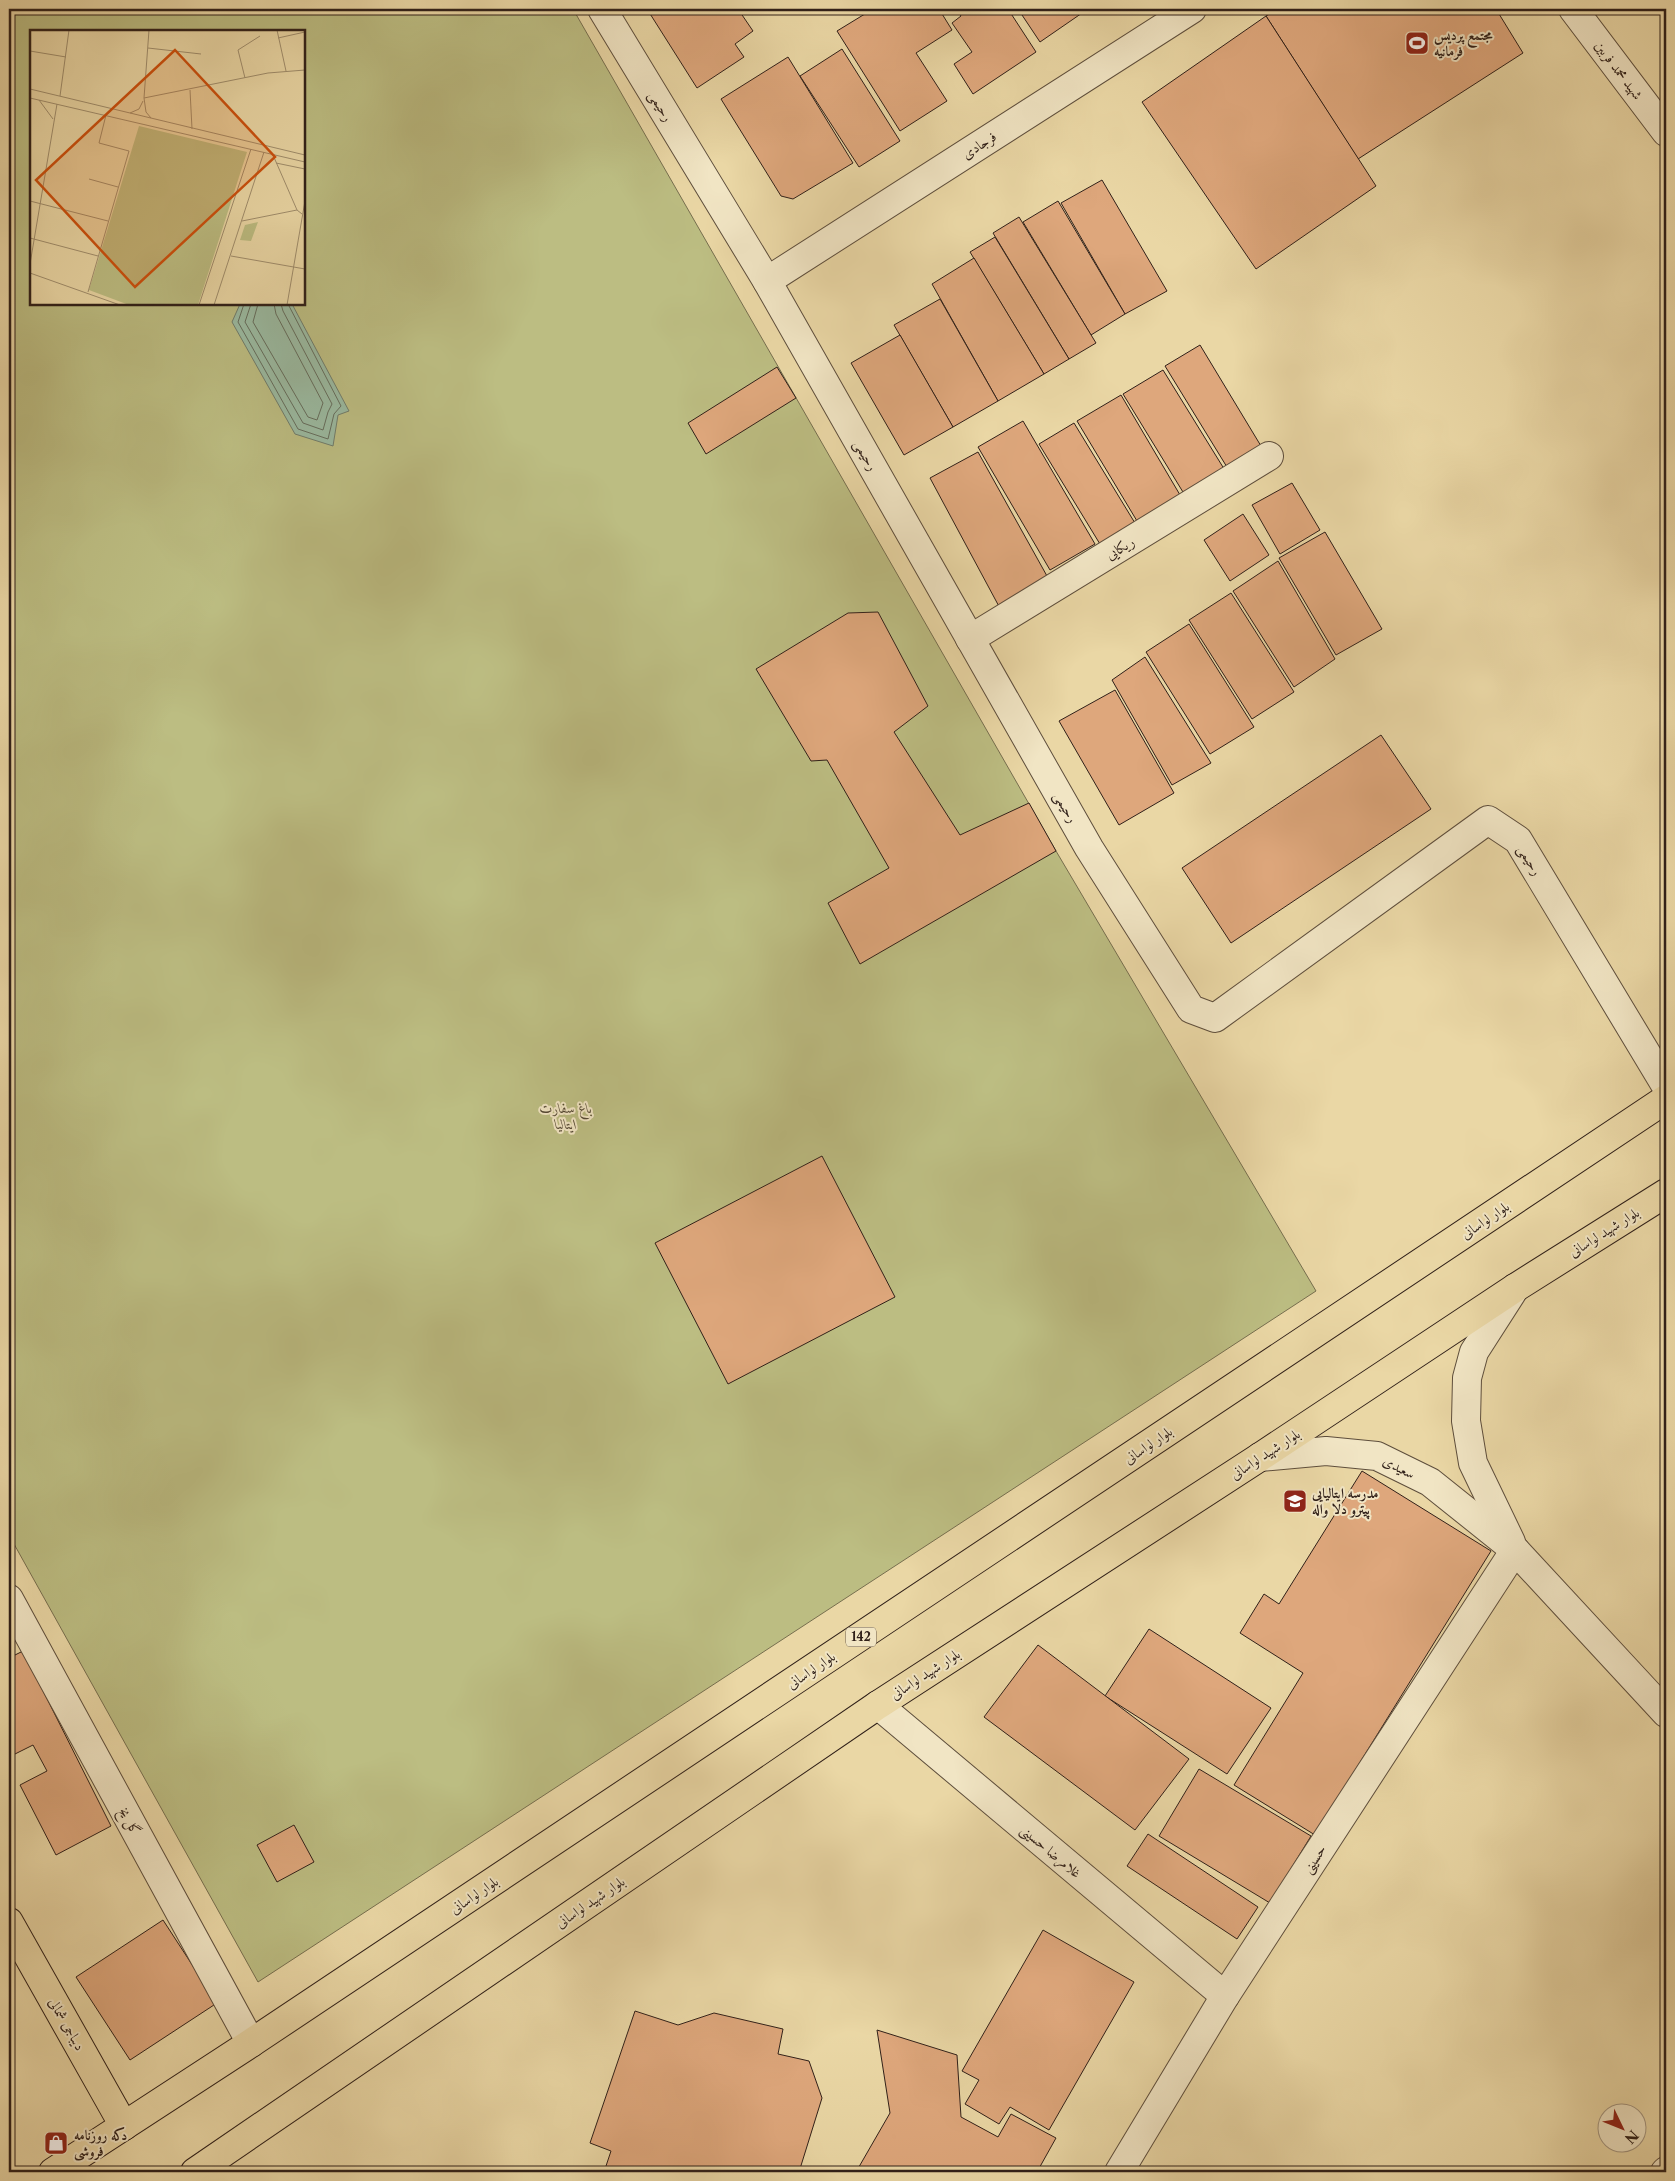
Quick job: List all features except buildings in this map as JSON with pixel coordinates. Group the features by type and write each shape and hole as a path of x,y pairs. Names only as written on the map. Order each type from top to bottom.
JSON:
{"main road":[{"name":"بلوار لواسانی","path":"53,2172 251,2043 1666,1098"},
{"name":"بلوار شهید لواسانی","path":"195,2172 878,1705 1260,1457 1515,1288 1666,1192"},
{"name":"دیباجی شمالی","path":"9,1922 124,2126"}],"street":[{"name":"رحیمی","path":"602,9 767,282 1089,848 1191,1009 1215,1018 1488,820 1518,840 1666,1086"},
{"name":"فرجادی","path":"767,282 1192,9"},
{"name":"شهید محمد فربین","path":"1573,9 1666,132"},
{"name":"ریکایی","path":"970,639 1269,456"},
{"name":"سعیدی","path":"1515,1288 1474,1352 1467,1378 1466,1421 1473,1463 1515,1550"},
{"name":"سعیدی","path":"1260,1457 1326,1451 1377,1456 1430,1482 1515,1550 1666,1713"},
{"name":"حسینی","path":"1119,2172 1225,1996 1515,1550"},
{"name":"گل یخ","path":"9,1599 251,2043"},
{"name":"غلامرضا حسینی","path":"878,1705 1225,1996"}],"green space":[{"name":"باغ سفارت ایتالیا","path":"9,9 573,9 1056,851 1316,1291 258,1982 9,1535"}],"water":[{"path":"240,305 293,305 349,411 338,415 333,446 295,434 232,322"}],"place":[{"name":"مجتمع پردیس فرمانیه","path":"1417,43"},
{"name":"مدرسه ایتالیایی پیترو دلا واله","path":"1295,1501"},
{"name":"دکه روزنامه فروشی","path":"56,2143"}]}
